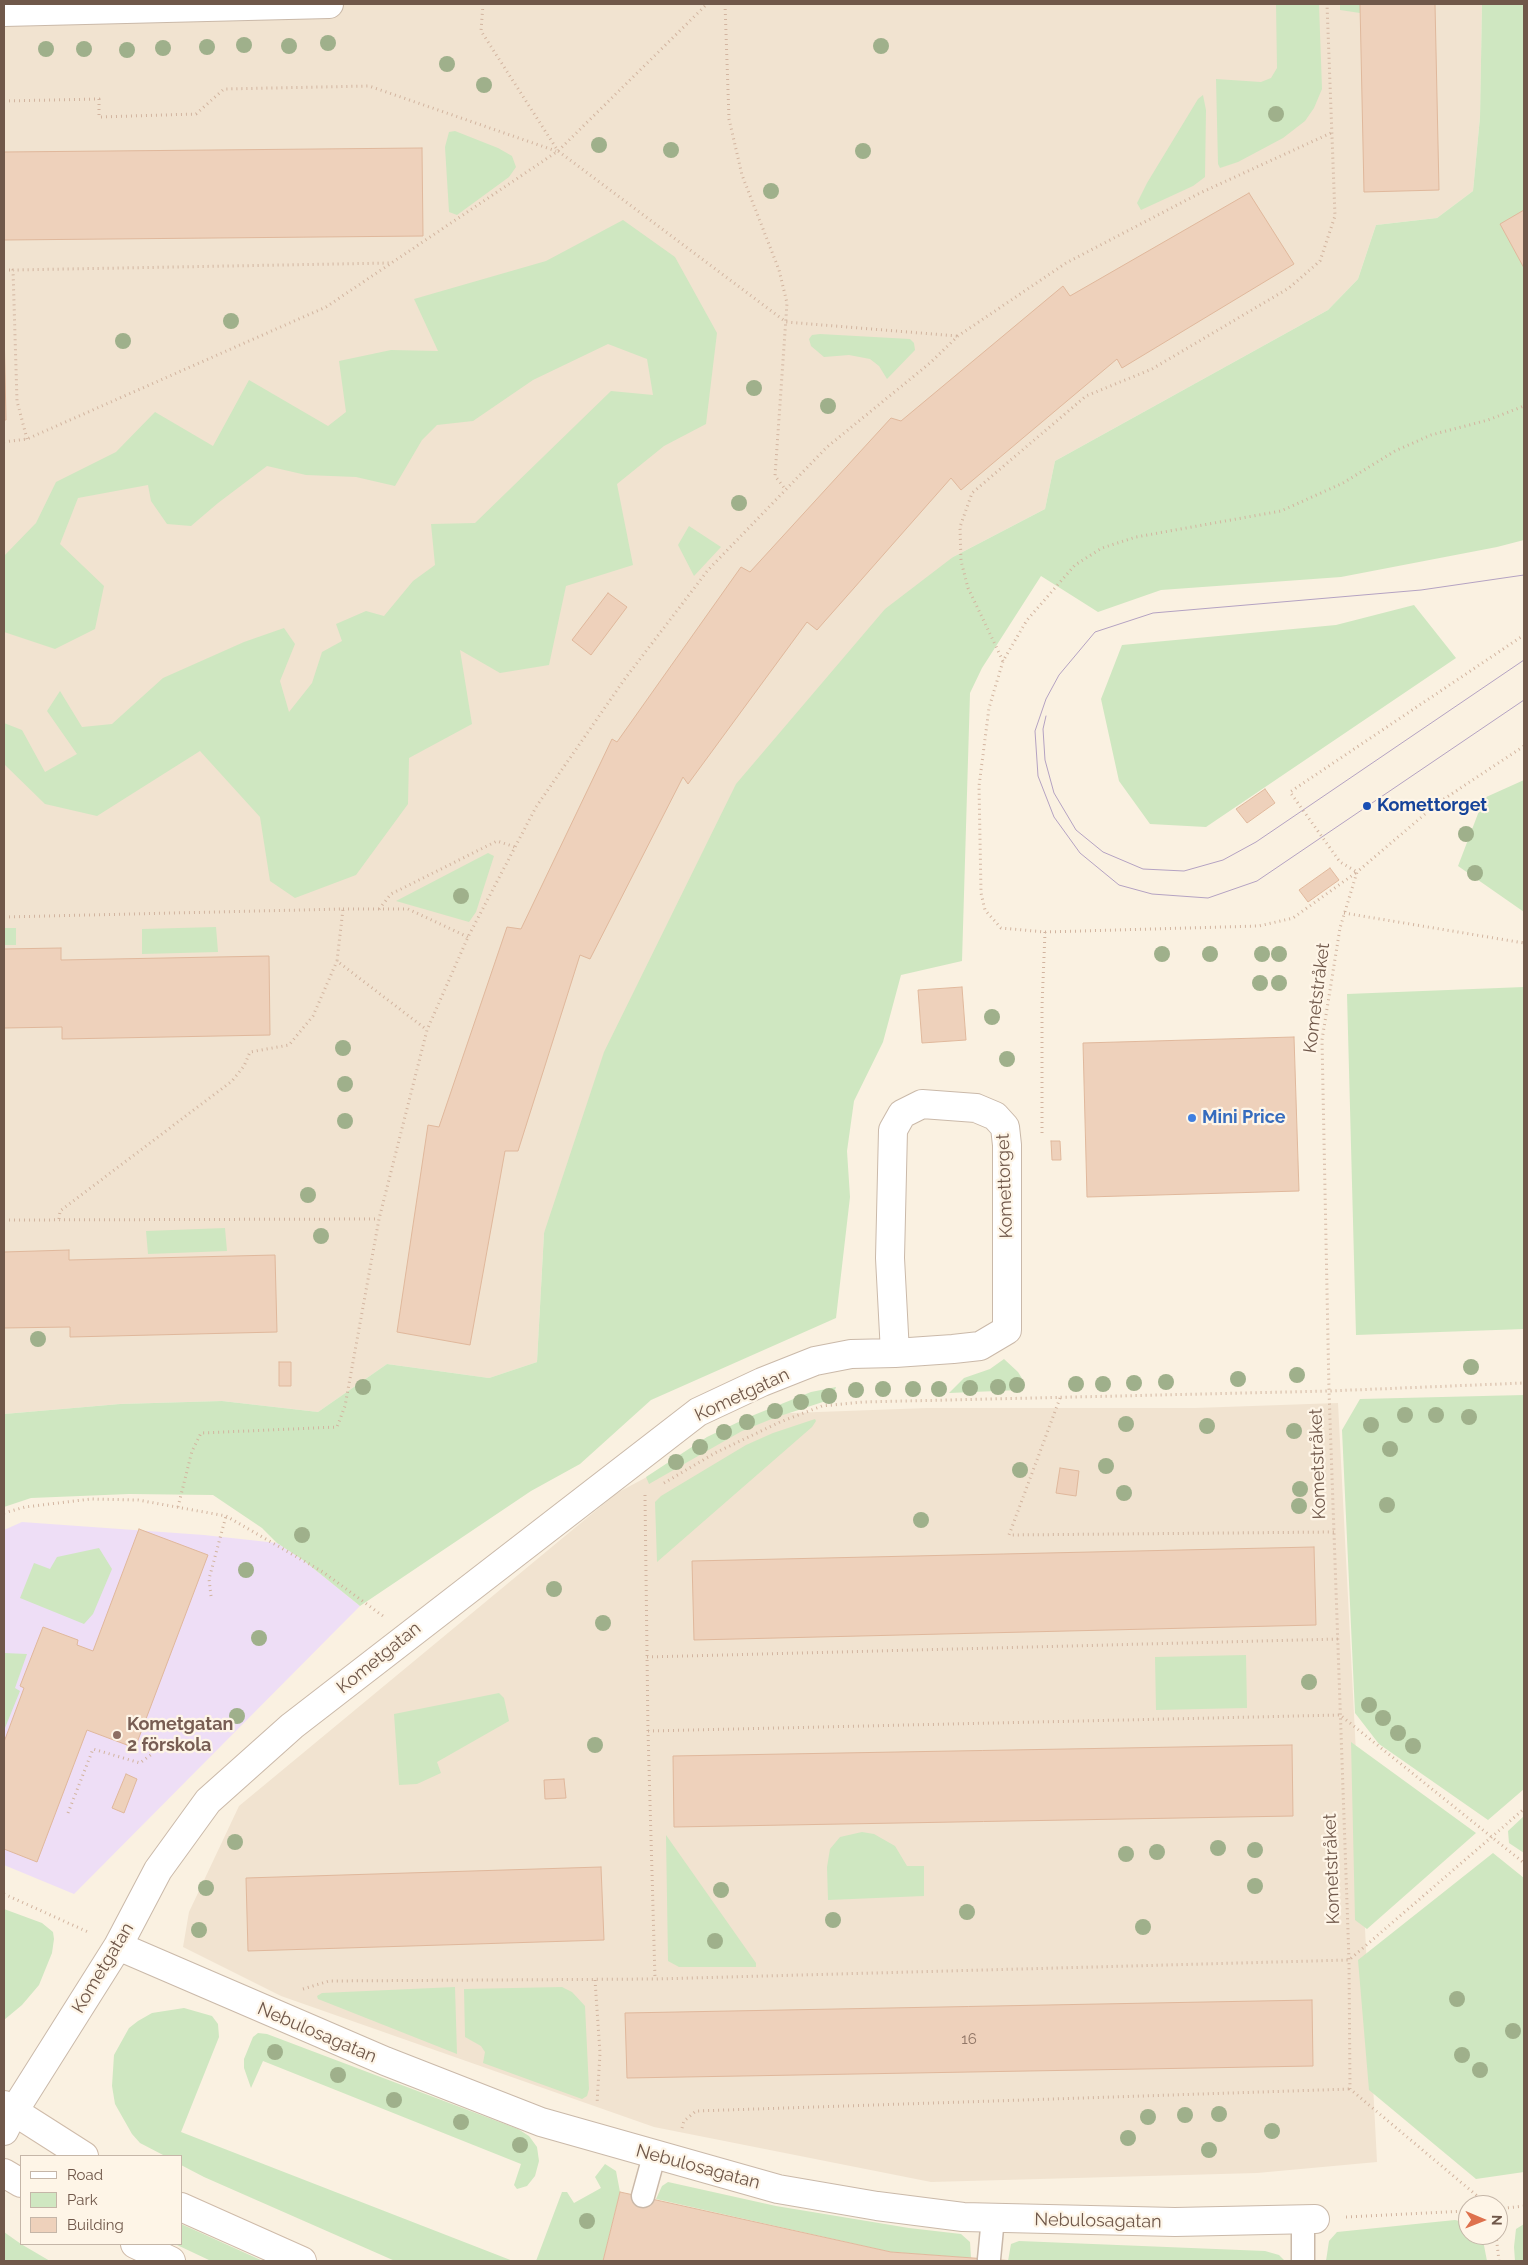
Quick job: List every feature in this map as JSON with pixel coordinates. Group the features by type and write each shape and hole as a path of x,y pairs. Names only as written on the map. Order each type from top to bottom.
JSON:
{"street":[{"path":"4,12 329,4"},
{"name":"Komettorget","path":"922,1104 976,1108 995,1116 1005,1127 1008,1145 1007,1330 980,1346 894,1353 890,1258 893,1130 902,1114 922,1104"},
{"name":"Kometgatan","path":"7,2116 118,1946 158,1870 208,1800 292,1726 340,1691 405,1637 630,1462 698,1412 762,1382 816,1361 851,1354 894,1353"},
{"name":"Nebulosagatan","path":"118,1946 287,2020 541,2122 778,2189 877,2206 993,2218 1175,2222 1309,2219"},
{"path":"7,2116 82,2155"},
{"path":"4,2173 20,2182"},
{"path":"182,2207 302,2261"},
{"path":"137,2245 172,2261"}],"lane":[{"path":"642,2196 663,2158"},
{"path":"989,2260 993,2218"},
{"path":"1303,2261 1309,2219"}],"path":[{"path":"482,4 481,31 558,151"},
{"path":"4,442 27,439 326,307 558,151 707,4"},
{"path":"726,4 729,119 742,176 779,270 787,303 775,476 786,490"},
{"path":"1004,662 968,588 961,562 960,527 972,493 1086,396 1152,368 1289,288 1320,261 1335,216 1327,4"},
{"path":"4,100 99,99 99,117 196,114 224,89 370,86 558,151 786,322 958,336"},
{"path":"178,1508 192,1451 201,1433 337,1427 344,1406 380,1219 427,1030 468,937 536,807 624,680 708,570 827,447 930,363 958,336 1066,263 1200,193 1331,133"},
{"path":"4,270 392,263"},
{"path":"13,270 17,401 27,439"},
{"path":"1524,406 1488,420 1431,434 1395,451 1343,483 1281,511 1136,537 1102,548 1075,565 1027,620 1004,662 989,708 979,786 981,893 985,910 1001,928 1045,932 1259,926 1293,918 1357,872 1438,803 1524,746"},
{"path":"1357,872 1340,862 1290,792 1524,635"},
{"path":"379,909 391,894 497,841 515,847"},
{"name":"Kometstråket","path":"1350,2089 1348,1960 1329,1391 1322,1040 1340,928 1357,872"},
{"path":"4,917 343,909 408,910 468,937"},
{"path":"59,1219 60,1211 232,1081 244,1066 250,1052 289,1045 313,1016 337,961 343,909"},
{"path":"1344,913 1524,943"},
{"path":"1008,1145 1042,1144 1042,1006 1045,932"},
{"path":"337,961 427,1030"},
{"path":"4,1220 380,1219"},
{"path":"658,1487 714,1453 780,1422 822,1406 863,1402 1329,1391 1524,1383"},
{"path":"1060,1398 1009,1535 1334,1532"},
{"path":"630,1462 645,1497 648,1731 655,1979"},
{"path":"645,1497 652,1492"},
{"path":"4,1513 25,1507 91,1499 138,1500 226,1516 323,1572 375,1608 405,1637"},
{"path":"211,1596 209,1579 226,1516"},
{"path":"647,1657 1338,1639"},
{"path":"648,1731 1340,1715 1524,1863"},
{"path":"68,1813 93,1749 140,1764 152,1754"},
{"path":"287,2020 303,1988 329,1981 655,1979 1348,1960 1524,1809"},
{"path":"4,1894 118,1946"},
{"path":"595,1980 600,2054 596,2108"},
{"path":"663,2158 684,2121 696,2111 1350,2089 1476,2195"},
{"path":"1508,2208 1524,2206"},
{"path":"1309,2219 1458,2212"},
{"path":"1497,2245 1499,2261"}],"shaded area":[{"path":"4,4 1482,4 1480,117 1473,191 1437,218 1376,225 1358,279 1328,310 1055,461 1045,509 953,557 544,1233 537,1362 489,1378 387,1364 318,1412 222,1401 120,1404 4,1414"},
{"path":"1338,1403 1377,2162 1257,2173 931,2182 654,2127 281,1996 183,1947 189,1912 239,1806 617,1493 764,1414 927,1408 1195,1408"},
{"name":"Kometgatan 2 förskola","path":"22,1522 204,1535 277,1543 303,1560 360,1606 74,1894 4,1865 4,1530"}],"green space":[{"path":"1276,4 1319,4 1322,89 1314,108 1305,121 1283,138 1238,162 1220,168 1218,164 1216,79 1261,82 1271,78 1277,68"},
{"path":"1340,4 1360,4 1360,13 1340,10"},
{"path":"1482,4 1524,4 1524,540 1497,547 1341,577 1161,590 1098,612 1041,576 982,668 970,693 962,961 901,975 883,1042 854,1101 847,1151 850,1197 836,1318 651,1400 580,1464 531,1491 360,1606 303,1560 277,1543 262,1528 213,1495 129,1494 31,1498 4,1507 4,1414 120,1404 222,1401 318,1412 387,1364 489,1378 537,1362 544,1233 604,1052 736,784 885,609 953,557 1045,509 1055,461 1328,310 1358,279 1376,225 1437,218 1473,191 1480,117"},
{"path":"1203,95 1206,110 1205,177 1193,186 1141,210 1137,203 1147,183 1198,99"},
{"path":"455,131 498,148 512,156 516,167 509,177 457,215 449,212 445,147 449,132"},
{"path":"623,220 675,257 717,333 706,424 664,446 617,484 633,565 566,586 549,665 500,673 460,650 472,724 409,758 408,804 356,875 295,898 270,881 260,817 200,751 97,816 45,804 4,764 4,723 22,730 45,772 77,754 47,711 60,691 82,727 112,724 163,678 244,642 284,628 295,644 280,681 289,712 312,683 322,652 342,641 336,624 366,611 384,616 413,581 435,565 431,524 475,523 611,391 653,395 647,359 608,344 533,380 473,421 437,425 422,440 395,486 356,477 306,475 267,466 191,526 167,524 151,501 148,485 78,498 60,544 104,586 95,629 55,649 4,632 4,556 36,523 56,482 116,452 155,412 213,446 249,380 328,426 346,412 339,361 391,350 438,351 414,299 546,261"},
{"path":"812,335 910,339 914,343 915,350 887,379 879,366 870,359 849,355 824,357 811,346 809,339"},
{"path":"689,526 721,547 694,576 678,545"},
{"path":"1414,605 1456,658 1206,827 1150,824 1119,781 1101,699 1122,645 1336,625"},
{"path":"1524,780 1524,912 1458,866 1484,798"},
{"path":"488,853 494,856 476,912 469,922 396,901"},
{"path":"216,927 218,952 142,954 142,929"},
{"path":"4,928 16,928 16,945 4,945"},
{"path":"1524,987 1524,1329 1356,1335 1347,994"},
{"path":"225,1228 227,1251 148,1254 146,1231"},
{"path":"1004,1359 1018,1372 1023,1380 1024,1385 1020,1390 949,1393 964,1378 990,1369"},
{"path":"836,1387 832,1399 774,1418 742,1431 649,1484 646,1477 707,1437 749,1417 811,1392"},
{"path":"1524,1395 1524,1789 1488,1820 1379,1744 1355,1713 1342,1430 1360,1399"},
{"path":"815,1419 816,1421 812,1427 657,1562 655,1502 661,1496 746,1445 773,1433"},
{"path":"99,1548 112,1569 93,1614 84,1624 20,1598 34,1563 50,1569 57,1557"},
{"path":"4,1653 27,1654 15,1688 20,1691 5,1728"},
{"path":"1246,1655 1247,1708 1156,1710 1155,1657"},
{"path":"499,1693 504,1698 509,1721 437,1762 441,1773 417,1784 399,1785 394,1714"},
{"path":"1351,1742 1476,1833 1367,1929 1355,1920"},
{"path":"1524,1816 1524,1853 1509,1843 1508,1831"},
{"path":"862,1832 874,1834 895,1846 907,1866 924,1866 924,1896 828,1900 827,1867 830,1849 840,1837"},
{"path":"666,1835 756,1963 756,1967 679,1967 668,1961"},
{"path":"1493,1853 1524,1878 1524,2172 1476,2179 1369,2090 1358,1960"},
{"path":"4,1909 42,1923 53,1932 54,1939 52,1953 39,1985 22,2005 4,2020"},
{"path":"455,1987 457,2054 318,1999 317,1996 322,1993"},
{"path":"562,1987 572,1992 585,2006 589,2089 587,2096 582,2099 483,2063 485,2052 481,2046 465,2037 464,1989"},
{"path":"184,2008 212,2016 218,2024 219,2037 181,2132 513,2261 395,2261 204,2177 182,2166 182,2155 163,2155 140,2143 132,2134 115,2104 112,2086 114,2055 129,2028 152,2013"},
{"path":"258,2033 267,2034 518,2129 529,2136 537,2147 539,2161 535,2176 527,2186 517,2189 514,2185 521,2164 263,2061 251,2088 244,2068 244,2059 253,2037"},
{"path":"605,2164 616,2171 620,2192 603,2261 536,2261 562,2192 567,2192 574,2203 601,2188 595,2177"},
{"path":"668,2182 776,2206 909,2228 961,2234 970,2242 971,2258 891,2252 656,2199 662,2186"},
{"path":"1455,2220 1458,2221 1458,2245 1484,2245 1487,2261 1326,2261 1329,2241 1337,2232"},
{"path":"182,2224 263,2261 211,2261 177,2245 182,2245"},
{"path":"1524,2224 1524,2261 1515,2261 1516,2229"},
{"path":"4,2232 20,2245 50,2261 4,2261"},
{"path":"1019,2241 1265,2251 1279,2255 1285,2261 1008,2261 1011,2244"}],"building":[{"path":"1360,4 1435,4 1439,190 1364,192"},
{"path":"422,148 423,236 4,240 4,152"},
{"path":"1249,193 1294,264 1122,368 1117,359 961,490 951,478 817,630 807,622 688,784 683,777 590,959 580,955 518,1151 505,1151 470,1345 397,1332 428,1125 439,1127 507,927 521,929 612,739 617,742 741,567 750,572 891,418 901,421 1063,286 1070,296"},
{"path":"1524,210 1524,268 1500,224"},
{"path":"4,328 6,420 4,420"},
{"path":"608,593 627,607 591,655 572,640"},
{"path":"1265,789 1275,803 1247,823 1236,809"},
{"path":"1330,868 1339,880 1308,902 1299,890"},
{"path":"61,948 61,960 269,956 270,1035 62,1039 62,1027 4,1028 4,949"},
{"path":"962,987 966,1040 922,1043 918,990"},
{"path":"1294,1037 1299,1191 1087,1197 1083,1043"},
{"path":"1051,1141 1060,1141 1061,1160 1052,1160"},
{"path":"69,1250 69,1260 275,1255 277,1332 70,1337 70,1327 4,1328 4,1252"},
{"path":"279,1362 291,1362 291,1386 279,1386"},
{"path":"1060,1468 1079,1471 1076,1496 1056,1493"},
{"path":"139,1529 208,1555 135,1748 87,1730 37,1862 4,1849 4,1742 24,1688 20,1686 43,1627 78,1640 77,1645 93,1651"},
{"path":"1314,1547 1316,1625 694,1640 692,1561"},
{"path":"1292,1745 1293,1816 674,1827 673,1756"},
{"path":"126,1774 137,1779 124,1813 112,1808"},
{"path":"564,1779 566,1798 545,1799 544,1780"},
{"path":"601,1867 604,1940 248,1951 246,1878"},
{"path":"1312,2000 1313,2066 627,2078 625,2013"},
{"path":"620,2192 891,2252 1014,2261 603,2261"}],"tram line":[{"path":"1524,575 1421,590 1153,613 1095,632 1059,675 1046,699 1035,731 1038,776 1054,817 1080,853 1119,885 1152,894 1208,898 1257,881 1524,700"},
{"path":"1046,716 1043,729 1045,760 1054,793 1076,830 1103,852 1143,869 1184,871 1223,860 1256,842 1524,660"}],"place":[{"name":"Komettorget","path":"1367,806"},
{"name":"Mini Price","path":"1192,1118"},
{"name":"Kometgatan 2 förskola","path":"117,1735"}]}
